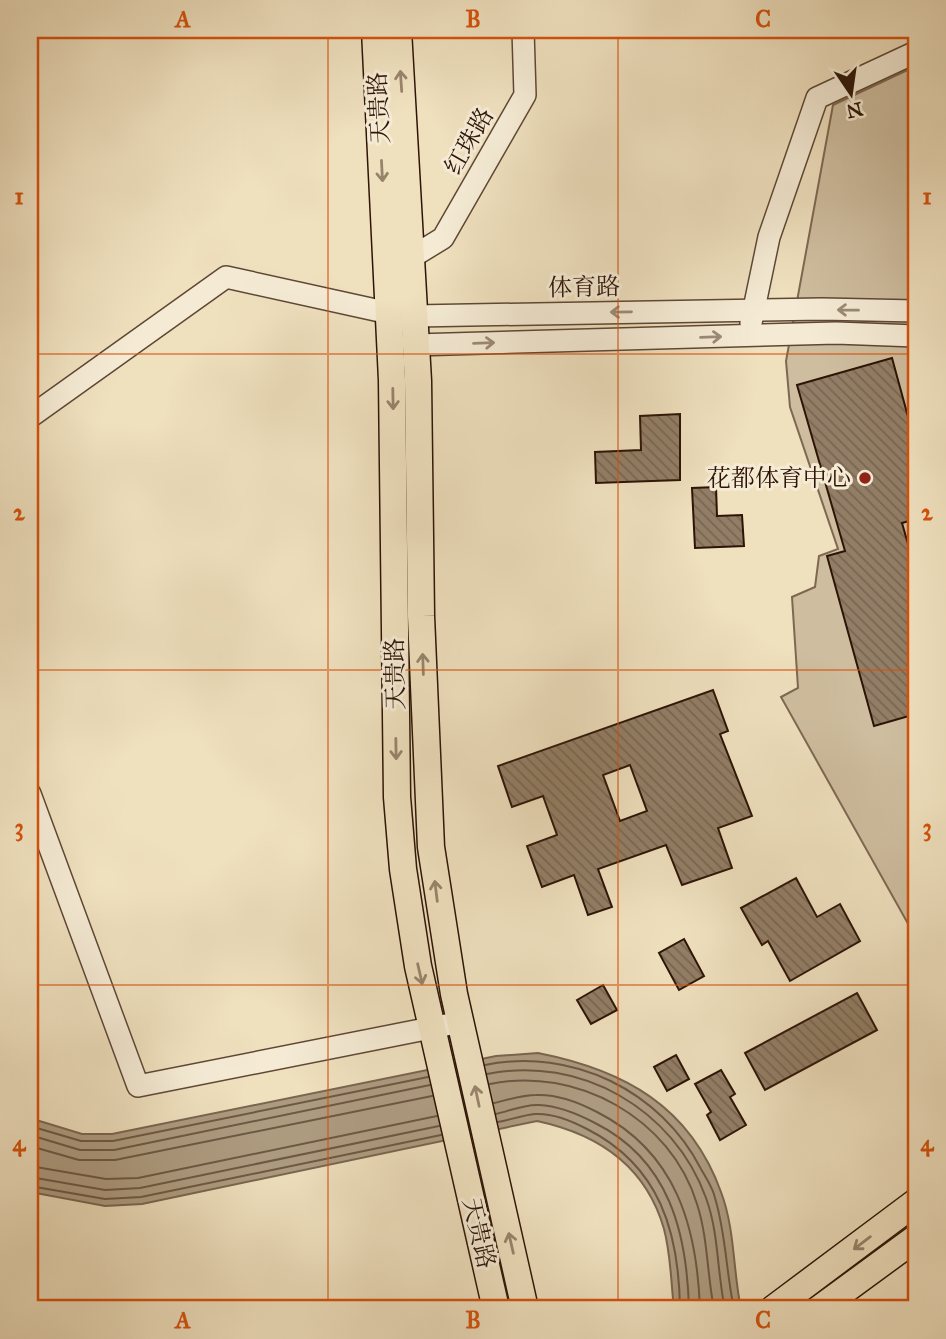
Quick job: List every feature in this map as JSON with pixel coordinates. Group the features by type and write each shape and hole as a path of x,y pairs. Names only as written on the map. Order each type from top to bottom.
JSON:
{"main road":[{"name":"天贵路","path":"375,30 389,313 397,797 409,915 432,1029 496,1309"},
{"name":"天贵路","path":"398,30 415,316 427,801 437,899 461,1022 525,1309"},
{"path":"775,1308 916,1202"},
{"path":"819,1309 916,1238"}],"street":[{"name":"红珠路","path":"412,257 443,239 525,96 523,30"},
{"path":"749,336 769,237 817,98 916,52"},
{"path":"30,417 226,277 389,313"},
{"name":"体育路","path":"415,316 754,310 916,311"},
{"path":"415,345 836,334 916,337"},
{"path":"30,794 138,1086 461,1022"}],"shaded area":[{"name":"花都体育中心","path":"916,66 916,938 781,697 798,688 792,597 815,587 819,556 838,549 790,407 786,361 833,105"}],"water":[{"path":"538,1053 569,1060 626,1082 672,1115 691,1136 708,1162 726,1206 741,1309 674,1309 664,1229 645,1187 617,1156 599,1144 580,1134 537,1121 142,1204 105,1206 30,1192 30,1118 82,1134 112,1134 496,1056"}],"building":[{"path":"892,358 916,446 916,519 902,523 916,572 916,714 874,726 827,556 845,551 797,385"},
{"path":"680,414 680,480 596,483 595,452 641,450 640,416"},
{"path":"716,487 717,516 742,515 744,546 695,548 692,488"},
{"path":"713,690 728,731 720,734 752,816 718,828 732,868 682,885 666,845 598,869 612,907 588,915 574,875 542,887 527,846 557,835 543,796 512,807 498,766","holes":["630,765 647,811 620,821 603,775"]},
{"path":"796,878 817,917 840,904 860,941 790,981 768,941 762,945 741,908"},
{"path":"684,939 704,976 679,990 659,953"},
{"path":"603,985 617,1010 591,1024 577,1000"},
{"path":"857,993 877,1030 765,1090 745,1053"},
{"path":"676,1055 689,1079 667,1091 654,1067"},
{"path":"721,1070 735,1094 730,1097 746,1125 720,1140 707,1115 711,1112 695,1084"}],"place":[{"name":"花都体育中心","path":"865,478"}]}
